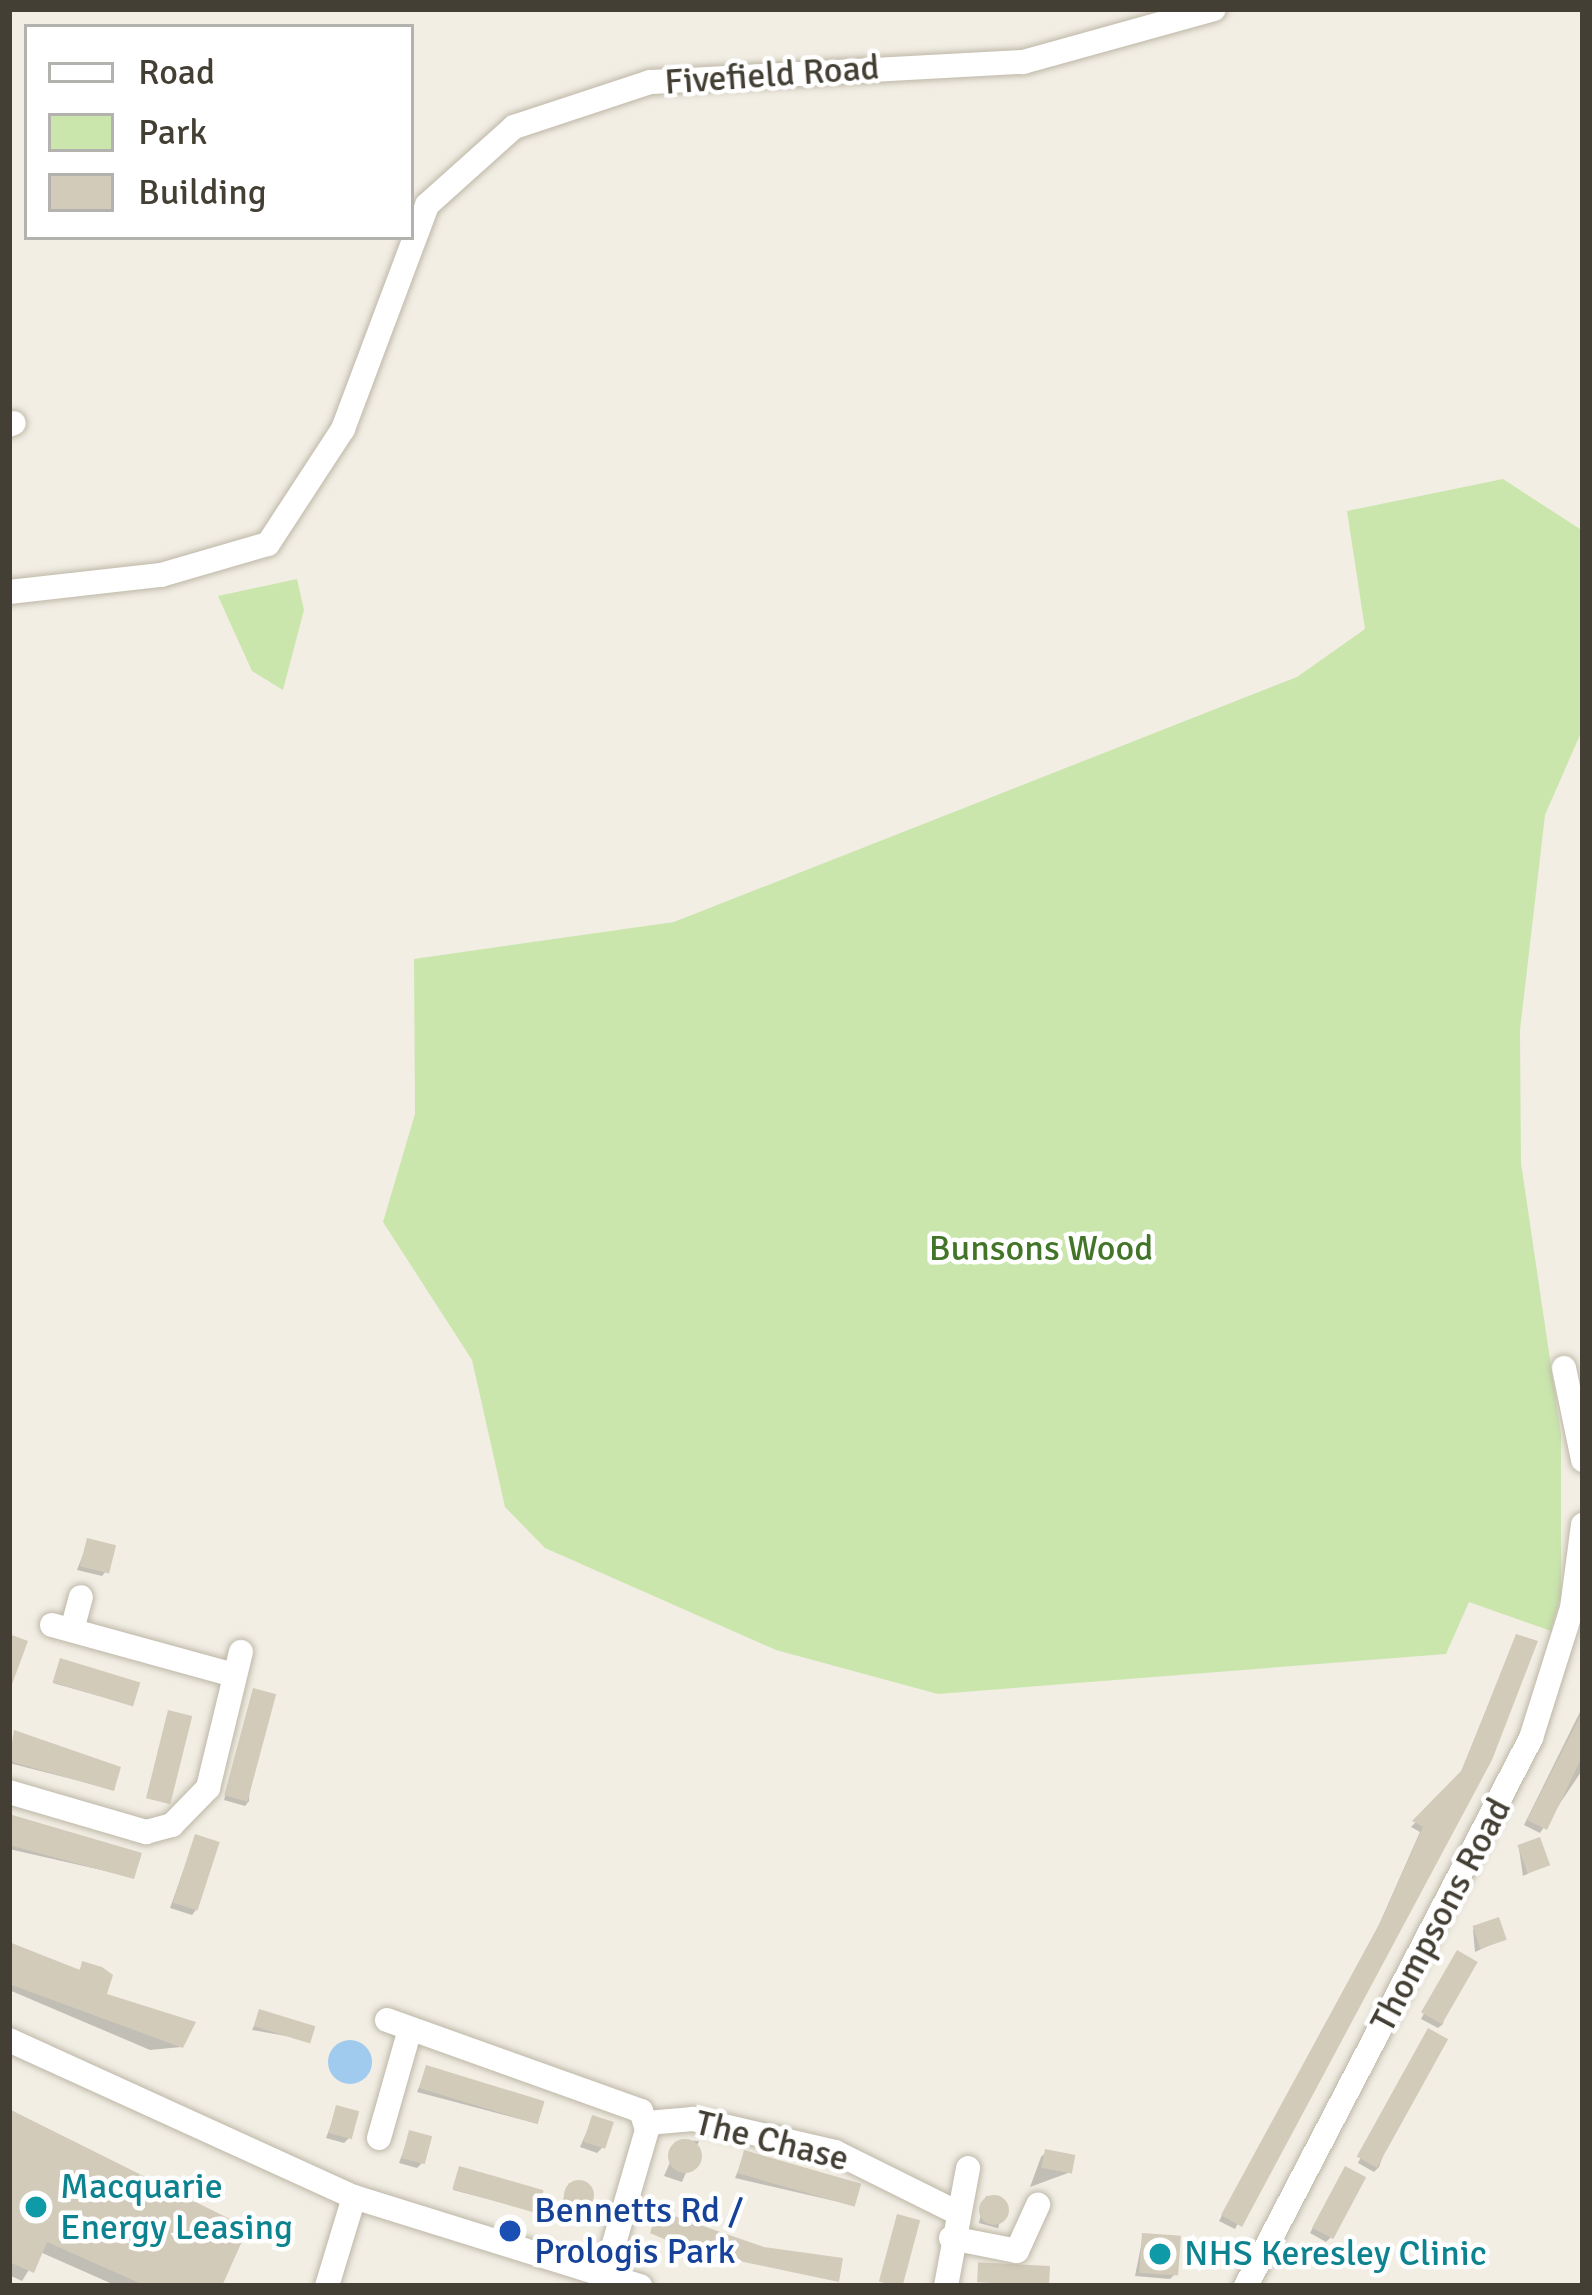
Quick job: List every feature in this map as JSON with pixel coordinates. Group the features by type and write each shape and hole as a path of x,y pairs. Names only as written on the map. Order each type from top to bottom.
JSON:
{"street":[{"name":"Fivefield Road","path":"414,240 427,205 514,127 650,82 1024,62 1214,9"},
{"name":"Fivefield Road","path":"9,592 161,575 268,544 343,429 414,240"},
{"path":"1564,1368 1583,1460"},
{"name":"Thompsons Road","path":"1246,2286 1531,1738 1572,1608 1583,1525"},
{"path":"9,1792 146,1832 172,1825 208,1788 237,1663 62,1627 81,1597"},
{"path":"379,2138 398,2024 635,2106 647,2123 605,2275"},
{"path":"9,2040 354,2197 640,2286"},
{"name":"The Chase","path":"647,2123 693,2119 854,2157 956,2212"},
{"path":"946,2286 950,2238 968,2168"},
{"path":"326,2286 354,2197"},
{"path":"950,2238 1018,2251 1038,2205"}],"green space":[{"name":"Bunsons Wood","path":"1503,479 1583,531 1583,728 1545,815 1520,1030 1521,1163 1561,1434 1561,1595 1551,1631 1469,1602 1446,1654 938,1694 776,1650 545,1548 505,1507 472,1360 383,1222 415,1114 414,959 674,922 1297,677 1365,629 1347,511"},
{"path":"297,579 304,610 283,690 252,671 218,596"}],"water":[{"path":"350,2040 365,2047 372,2062 365,2077 350,2084 335,2077 328,2062 335,2047"}],"building":[{"path":"87,1538 116,1545 109,1573 80,1566"},
{"path":"9,1634 28,1641 11,1687 9,1686"},
{"path":"1516,1634 1538,1641 1492,1760 1242,2227 1221,2215 1382,1919 1423,1827 1412,1821 1462,1770"},
{"path":"60,1658 140,1683 133,1706 53,1682"},
{"path":"253,1688 276,1694 247,1801 224,1795"},
{"path":"168,1710 192,1716 170,1804 146,1798"},
{"path":"1583,1711 1583,1755 1547,1830 1527,1820"},
{"path":"14,1730 121,1767 114,1791 9,1761"},
{"path":"9,1814 142,1853 134,1879 9,1845"},
{"path":"195,1834 220,1842 197,1911 173,1902"},
{"path":"1540,1837 1550,1865 1528,1873 1517,1845"},
{"path":"1499,1917 1507,1940 1480,1949 1473,1926"},
{"path":"9,1942 80,1970 82,1961 102,1967 113,1975 107,1994 196,2022 183,2048 9,1984"},
{"path":"1457,1950 1478,1962 1442,2024 1421,2012"},
{"path":"259,2009 315,2026 310,2043 254,2026"},
{"path":"1428,2028 1448,2039 1377,2168 1357,2157"},
{"path":"426,2065 545,2101 538,2124 419,2088"},
{"path":"336,2105 359,2111 352,2139 328,2133"},
{"path":"9,2109 248,2228 222,2286 146,2286 47,2242 34,2273 9,2262"},
{"path":"592,2115 614,2122 605,2149 583,2142"},
{"path":"409,2130 432,2136 425,2164 401,2158"},
{"path":"685,2139 697,2144 702,2156 697,2168 685,2173 673,2168 668,2156 673,2144"},
{"path":"1045,2149 1075,2155 1072,2174 1041,2168"},
{"path":"744,2150 861,2184 855,2207 737,2173"},
{"path":"459,2166 544,2190 537,2213 452,2189"},
{"path":"1345,2166 1366,2177 1333,2239 1312,2228"},
{"path":"579,2180 594,2195 579,2210 564,2195"},
{"path":"994,2195 1005,2199 1009,2210 1005,2221 994,2225 983,2221 979,2210 983,2199"},
{"path":"657,2210 764,2247 843,2258 839,2282 692,2251 650,2233"},
{"path":"897,2214 920,2220 903,2286 879,2282"},
{"name":"NHS Keresley Clinic","path":"1142,2233 1181,2236 1178,2276 1139,2273"},
{"path":"978,2262 1050,2266 1049,2286 977,2282"}],"place":[{"name":"Macquarie Energy Leasing","path":"36,2207"},
{"name":"Bennetts Rd / Prologis Park","path":"510,2231"},
{"name":"NHS Keresley Clinic","path":"1160,2254"}]}
